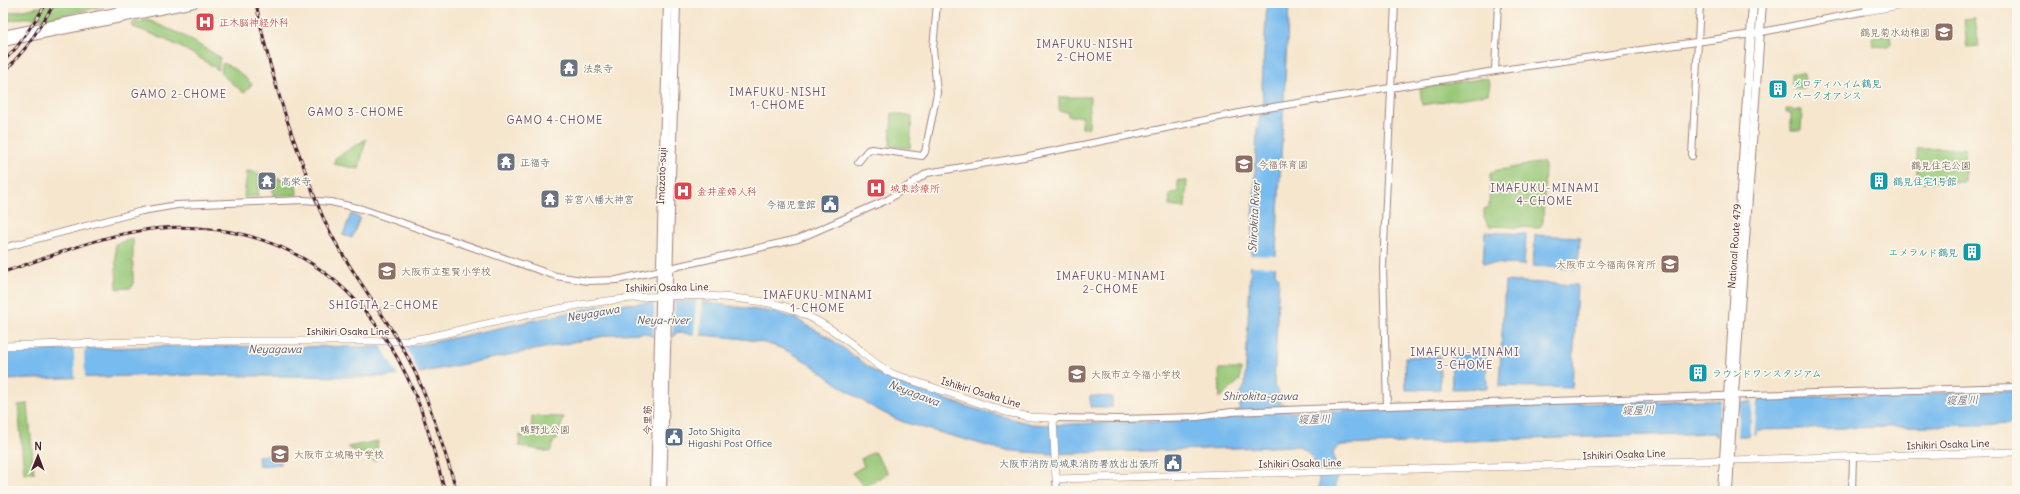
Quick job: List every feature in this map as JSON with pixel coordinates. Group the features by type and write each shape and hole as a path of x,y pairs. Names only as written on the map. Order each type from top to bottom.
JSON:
{"main road":[{"path":"3,35 160,3"},
{"path":"3,42 194,3"},
{"path":"665,270 668,3"},
{"name":"Imazato-suji","path":"662,350 676,3"},
{"name":"National Route 479","path":"1753,3 1756,33"},
{"name":"National Route 479","path":"1722,491 1731,398 1756,33 1762,3"},
{"path":"1867,7 1912,3"},
{"name":"Ishikiri Osaka Line","path":"3,346 160,340 404,341 594,302 721,297 785,307 805,315 839,335 876,365 893,374 1006,412 1053,420"},
{"name":"今里筋","path":"655,491 662,350"},
{"name":"今里筋","path":"662,350 662,491"},
{"path":"1053,420 1056,479"},
{"name":"Ishikiri Osaka Line","path":"1056,479 2017,452"},
{"name":"National Route 479","path":"1726,461 1728,491"}],"street":[{"path":"858,162 868,150 872,149 922,156 925,152 937,93 933,50 937,3"},
{"path":"1387,406 1383,267 1395,3"},
{"path":"1495,71 1498,3"},
{"path":"1692,156 1700,3"},
{"path":"3,248 142,211 168,206 304,200 331,202 362,209 562,278 588,281 608,281 665,270 805,236 889,199 927,173 1024,156 1291,104 1698,40 1756,33 1867,7"},
{"path":"1053,420 1201,416 1231,412 1387,406 1731,398 2017,387"},
{"path":"1852,491 1853,457"},
{"path":"1056,479 1057,491"}],"green space":[{"path":"58,3 103,3 105,6 51,18 24,18 3,22 3,14"},
{"path":"1975,18 1979,47 1967,48 1964,19"},
{"path":"148,20 182,35 220,57 218,70 177,46 133,27 132,23"},
{"path":"1890,35 1891,43 1888,47 1873,46 1872,37"},
{"path":"224,63 238,71 252,84 244,93 221,74 222,64"},
{"path":"1792,73 1805,74 1805,88 1792,88"},
{"path":"1487,78 1490,84 1488,94 1422,105 1420,88"},
{"path":"1059,97 1090,97 1089,127 1082,128 1082,116 1068,116 1068,112 1059,111"},
{"path":"1786,109 1802,110 1801,130 1791,130 1791,113 1786,112"},
{"path":"892,113 912,117 910,148 890,146"},
{"path":"366,139 359,169 334,164 335,158"},
{"name":"鶴見住宅公園","path":"1965,148 1965,182 1917,182 1917,149"},
{"path":"1543,162 1545,166 1543,222 1540,228 1489,226 1484,218 1484,209 1489,207 1490,174 1494,171"},
{"path":"247,171 259,173 258,196 244,197"},
{"path":"277,178 296,182 297,195 273,195 273,184 275,184"},
{"path":"1178,180 1187,181 1185,208 1169,206 1170,193 1178,192"},
{"path":"133,239 133,286 130,288 117,289 115,244"},
{"path":"1219,369 1241,369 1240,380 1220,398"},
{"path":"28,404 34,473 24,474 18,405"},
{"name":"鴫野北公園","path":"532,416 564,417 557,440 554,440 550,452 519,446 520,435 531,436"},
{"path":"378,441 375,461 347,447"},
{"path":"874,452 888,473 865,487 852,473 864,466 861,459"}],"water":[{"path":"1267,3 1289,3 1275,273 1279,277 1274,386 1279,393 1278,397 1280,404 1285,404 1290,412 1709,400 1740,400 1741,403 1759,402 1759,399 1770,398 2017,391 2017,424 1758,430 1754,435 1749,436 1715,436 1714,433 1343,445 1338,446 1333,453 1338,478 1336,478 1335,491 1319,491 1319,478 1313,465 1313,458 1300,446 1049,454 1002,450 896,419 861,400 800,358 774,346 747,340 677,332 672,338 654,337 645,333 615,334 409,375 365,377 162,375 3,380 3,352 164,346 404,347 430,343 600,306 695,301 779,313 796,319 828,337 876,372 892,381 968,407 1031,424 1051,425 1227,418 1234,416 1234,413 1240,409 1239,395 1245,386 1257,130 1263,102 1262,85"},
{"path":"351,214 360,218 352,238 343,235"},
{"path":"1485,232 1526,234 1524,265 1483,263"},
{"path":"1535,235 1580,237 1578,269 1533,266"},
{"path":"1505,281 1577,285 1572,388 1499,386"},
{"path":"1486,354 1487,388 1452,389 1451,355"},
{"path":"1440,356 1440,389 1406,390 1405,357"},
{"path":"1090,396 1112,397 1112,407 1090,407"},
{"path":"280,454 281,464 259,466 258,456"}],"pier":[{"path":"1250,255 1278,256 1278,267 1250,266"},
{"path":"696,300 702,300 700,336 694,335"},
{"path":"675,301 672,340 653,339 654,306 652,302"},
{"path":"405,344 420,376 399,378 381,346"},
{"path":"72,347 88,347 84,352 85,378 75,379 74,352"},
{"path":"1721,400 1740,400 1738,438 1718,439"},
{"path":"1752,401 1757,401 1754,437 1750,438"}],"railway":[{"path":"3,62 17,47 47,3"},
{"path":"3,74 28,45 55,3"},
{"path":"256,3 281,102 318,205 338,247 402,347 411,364 427,399 457,491"},
{"path":"3,272 105,238 152,229 177,227 203,228 241,234 273,244 302,258 329,276 352,297 373,321 391,347 407,376 420,407 445,491"}],"place":[{"name":"正木脳神経外科","path":"205,22"},
{"name":"鶴見菊水幼稚園","path":"1944,32"},
{"name":"法泉寺","path":"569,68"},
{"name":"メロディハイム鶴見 パークオアシス","path":"1778,89"},
{"name":"正福寺","path":"506,162"},
{"name":"今福保育園","path":"1244,164"},
{"name":"高栄寺","path":"267,181"},
{"name":"鶴見住宅1号館","path":"1879,181"},
{"name":"城東診療所","path":"876,188"},
{"name":"金井産婦人科","path":"683,191"},
{"name":"若宮八幡大神宮","path":"550,199"},
{"name":"今福児童館","path":"830,204"},
{"name":"エメラルド鶴見","path":"1972,252"},
{"name":"大阪市立今福南保育所","path":"1670,264"},
{"name":"大阪市立聖賢小学校","path":"387,271"},
{"name":"ラウンドワンスタジアム","path":"1698,373"},
{"name":"大阪市立今福小学校","path":"1077,374"},
{"name":"Joto Shigita Higashi Post Office","path":"674,437"},
{"name":"大阪市立城陽中学校","path":"280,454"},
{"name":"大阪市消防局城東消防署放出出張所","path":"1173,463"}],"district":[{"name":"IMAFUKU-NISHI 2-CHOME","path":"1085,50"},
{"name":"GAMO 2-CHOME","path":"179,94"},
{"name":"IMAFUKU-NISHI 1-CHOME","path":"778,98"},
{"name":"GAMO 3-CHOME","path":"356,112"},
{"name":"GAMO 4-CHOME","path":"555,120"},
{"name":"IMAFUKU-MINAMI 4-CHOME","path":"1545,194"},
{"name":"IMAFUKU-MINAMI 2-CHOME","path":"1111,282"},
{"name":"IMAFUKU-MINAMI 1-CHOME","path":"818,301"},
{"name":"SHIGITA 2-CHOME","path":"384,305"},
{"name":"IMAFUKU-MINAMI 3-CHOME","path":"1465,358"}],"water label":[{"name":"Shirokita River","path":"1254,217"},
{"name":"Neyagawa","path":"593,313"},
{"name":"Neya-river","path":"663,320"},
{"name":"Neyagawa","path":"275,349"},
{"name":"Neyagawa","path":"914,393"},
{"name":"Shirokita-gawa","path":"1260,396"},
{"name":"寝屋川","path":"1962,400"},
{"name":"寝屋川","path":"1638,410"},
{"name":"寝屋川","path":"1314,419"}]}
